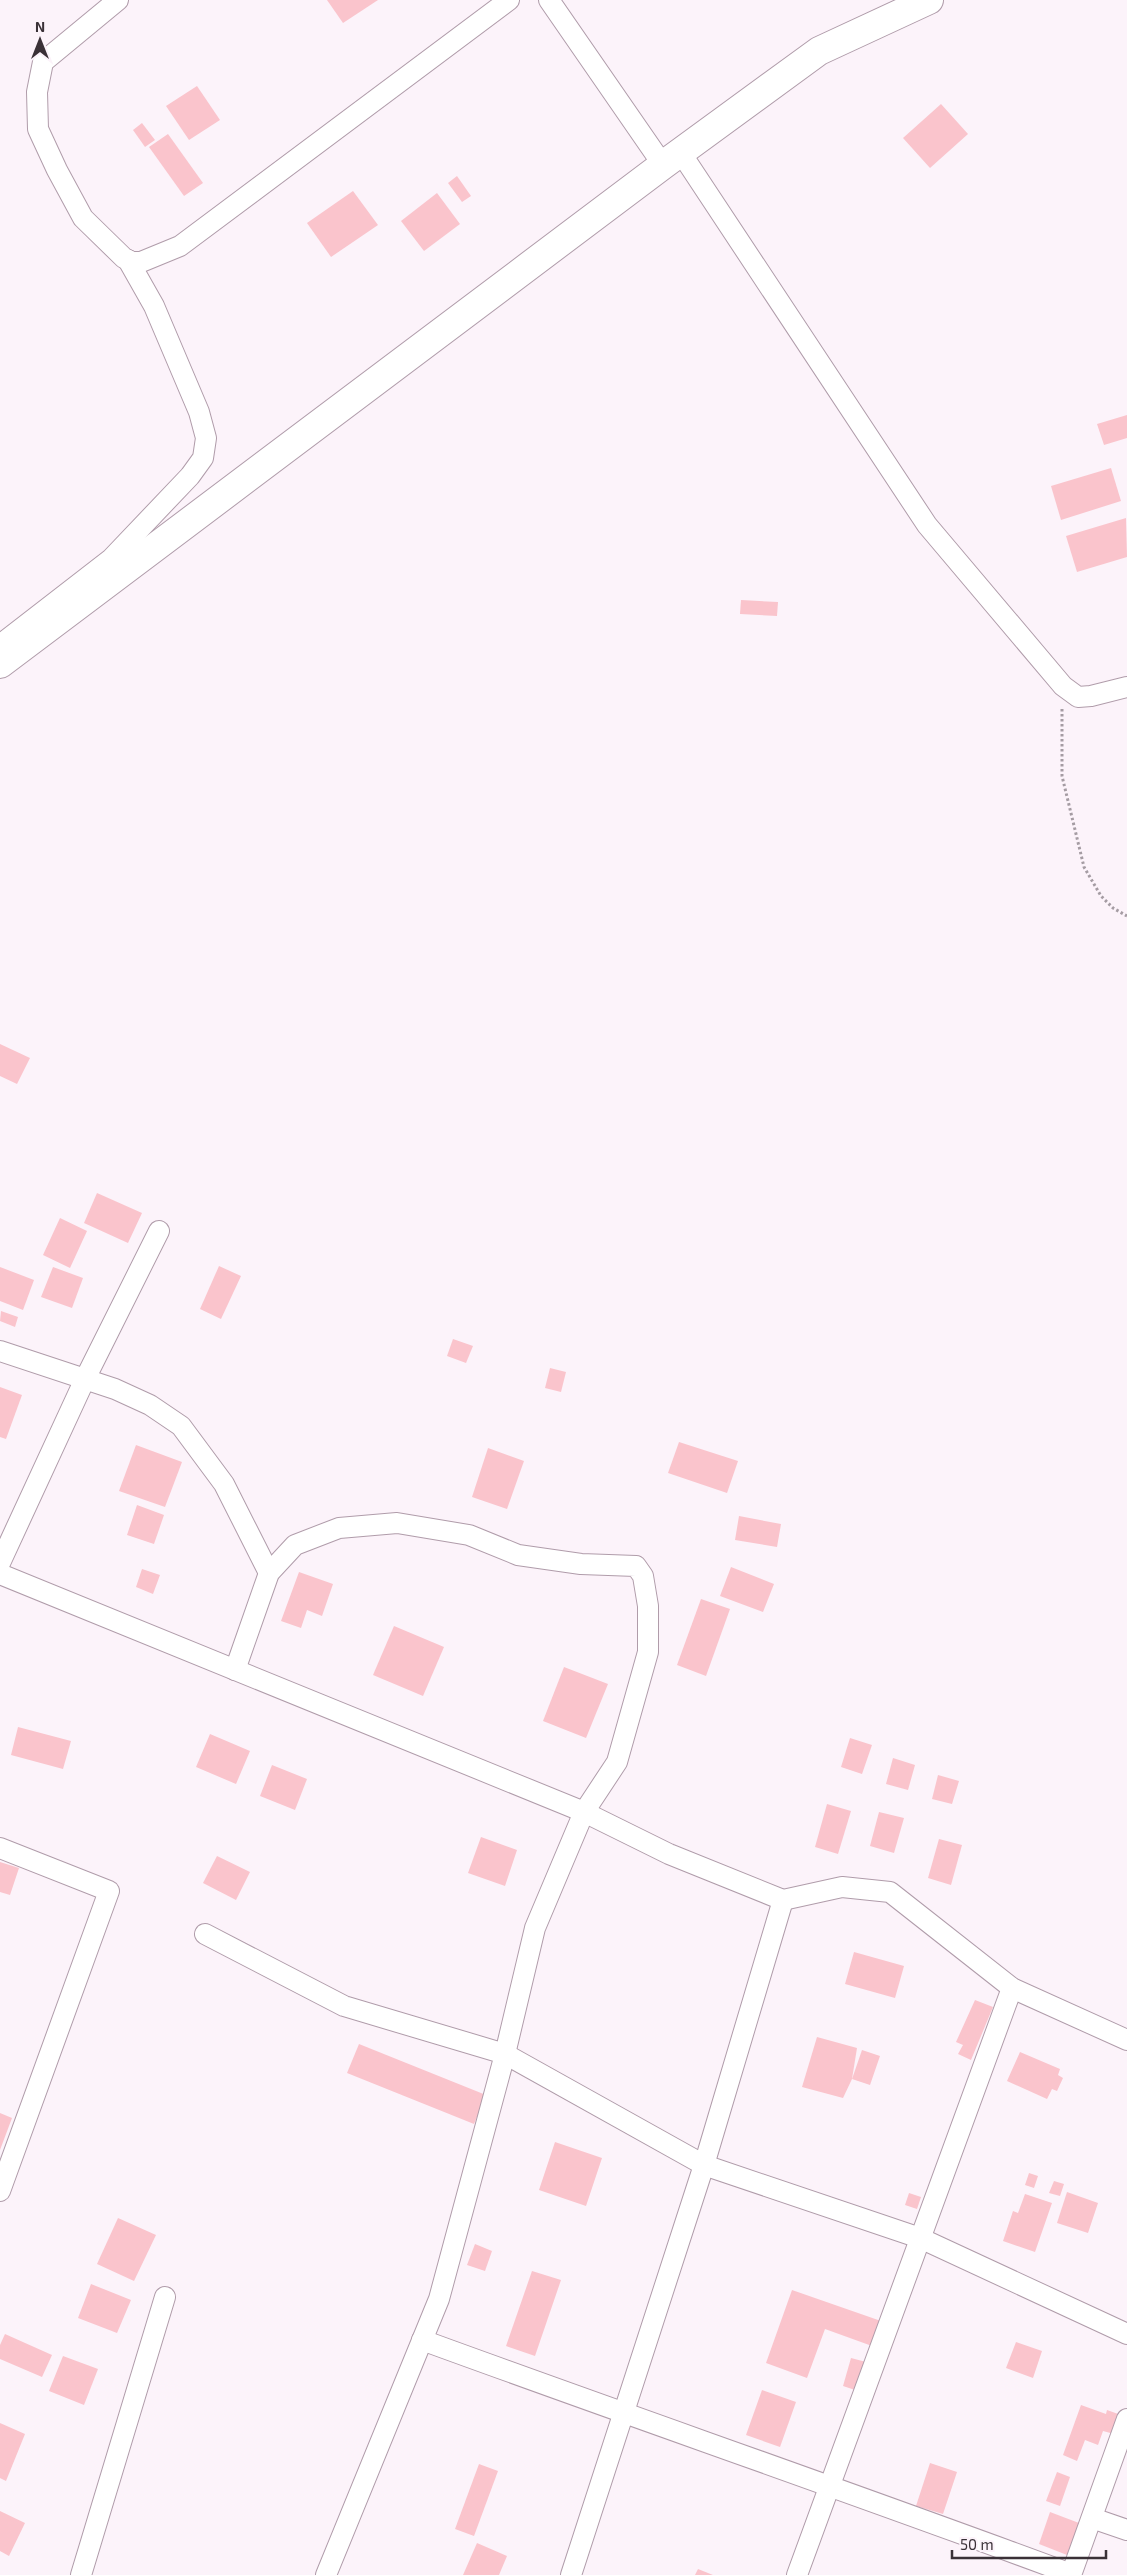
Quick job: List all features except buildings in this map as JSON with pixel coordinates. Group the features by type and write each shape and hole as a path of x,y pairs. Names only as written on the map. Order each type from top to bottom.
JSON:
{"highway":[{"path":"0,664 672,159 819,51 929,0"}],"street":[{"path":"128,260 141,262 180,246 509,0"},
{"path":"549,0 672,159 927,525 1063,686 1078,697 1091,696 1127,687"},
{"path":"0,645 111,559 190,476 203,458 206,438 199,412 154,306 128,260 83,218 57,170 38,129 37,92 43,62 106,2"},
{"path":"0,1563 85,1379 159,1231"},
{"path":"0,1351 85,1379 150,1405 181,1426 224,1484 269,1573"},
{"path":"235,1670 269,1573 295,1545 339,1528 397,1523 469,1535 518,1554 581,1564 636,1566 643,1576 648,1606 648,1652 617,1762 584,1812 535,1928 505,2054 439,2299 326,2575"},
{"path":"0,1574 584,1812 669,1854 783,1900 842,1887 890,1892 1012,1988 1127,2040"},
{"path":"0,1848 109,1891 0,2191"},
{"path":"571,2575 704,2165 783,1900"},
{"path":"204,1934 344,2006 505,2054 704,2165 920,2238 1127,2334"},
{"path":"797,2575 1012,1988"},
{"path":"81,2575 165,2297"},
{"path":"422,2340 829,2484 1071,2575 1127,2419"},
{"path":"1092,2518 1127,2530"}],"path":[{"path":"1063,686 1062,776 1084,867 1101,896 1113,908 1127,916"}]}
